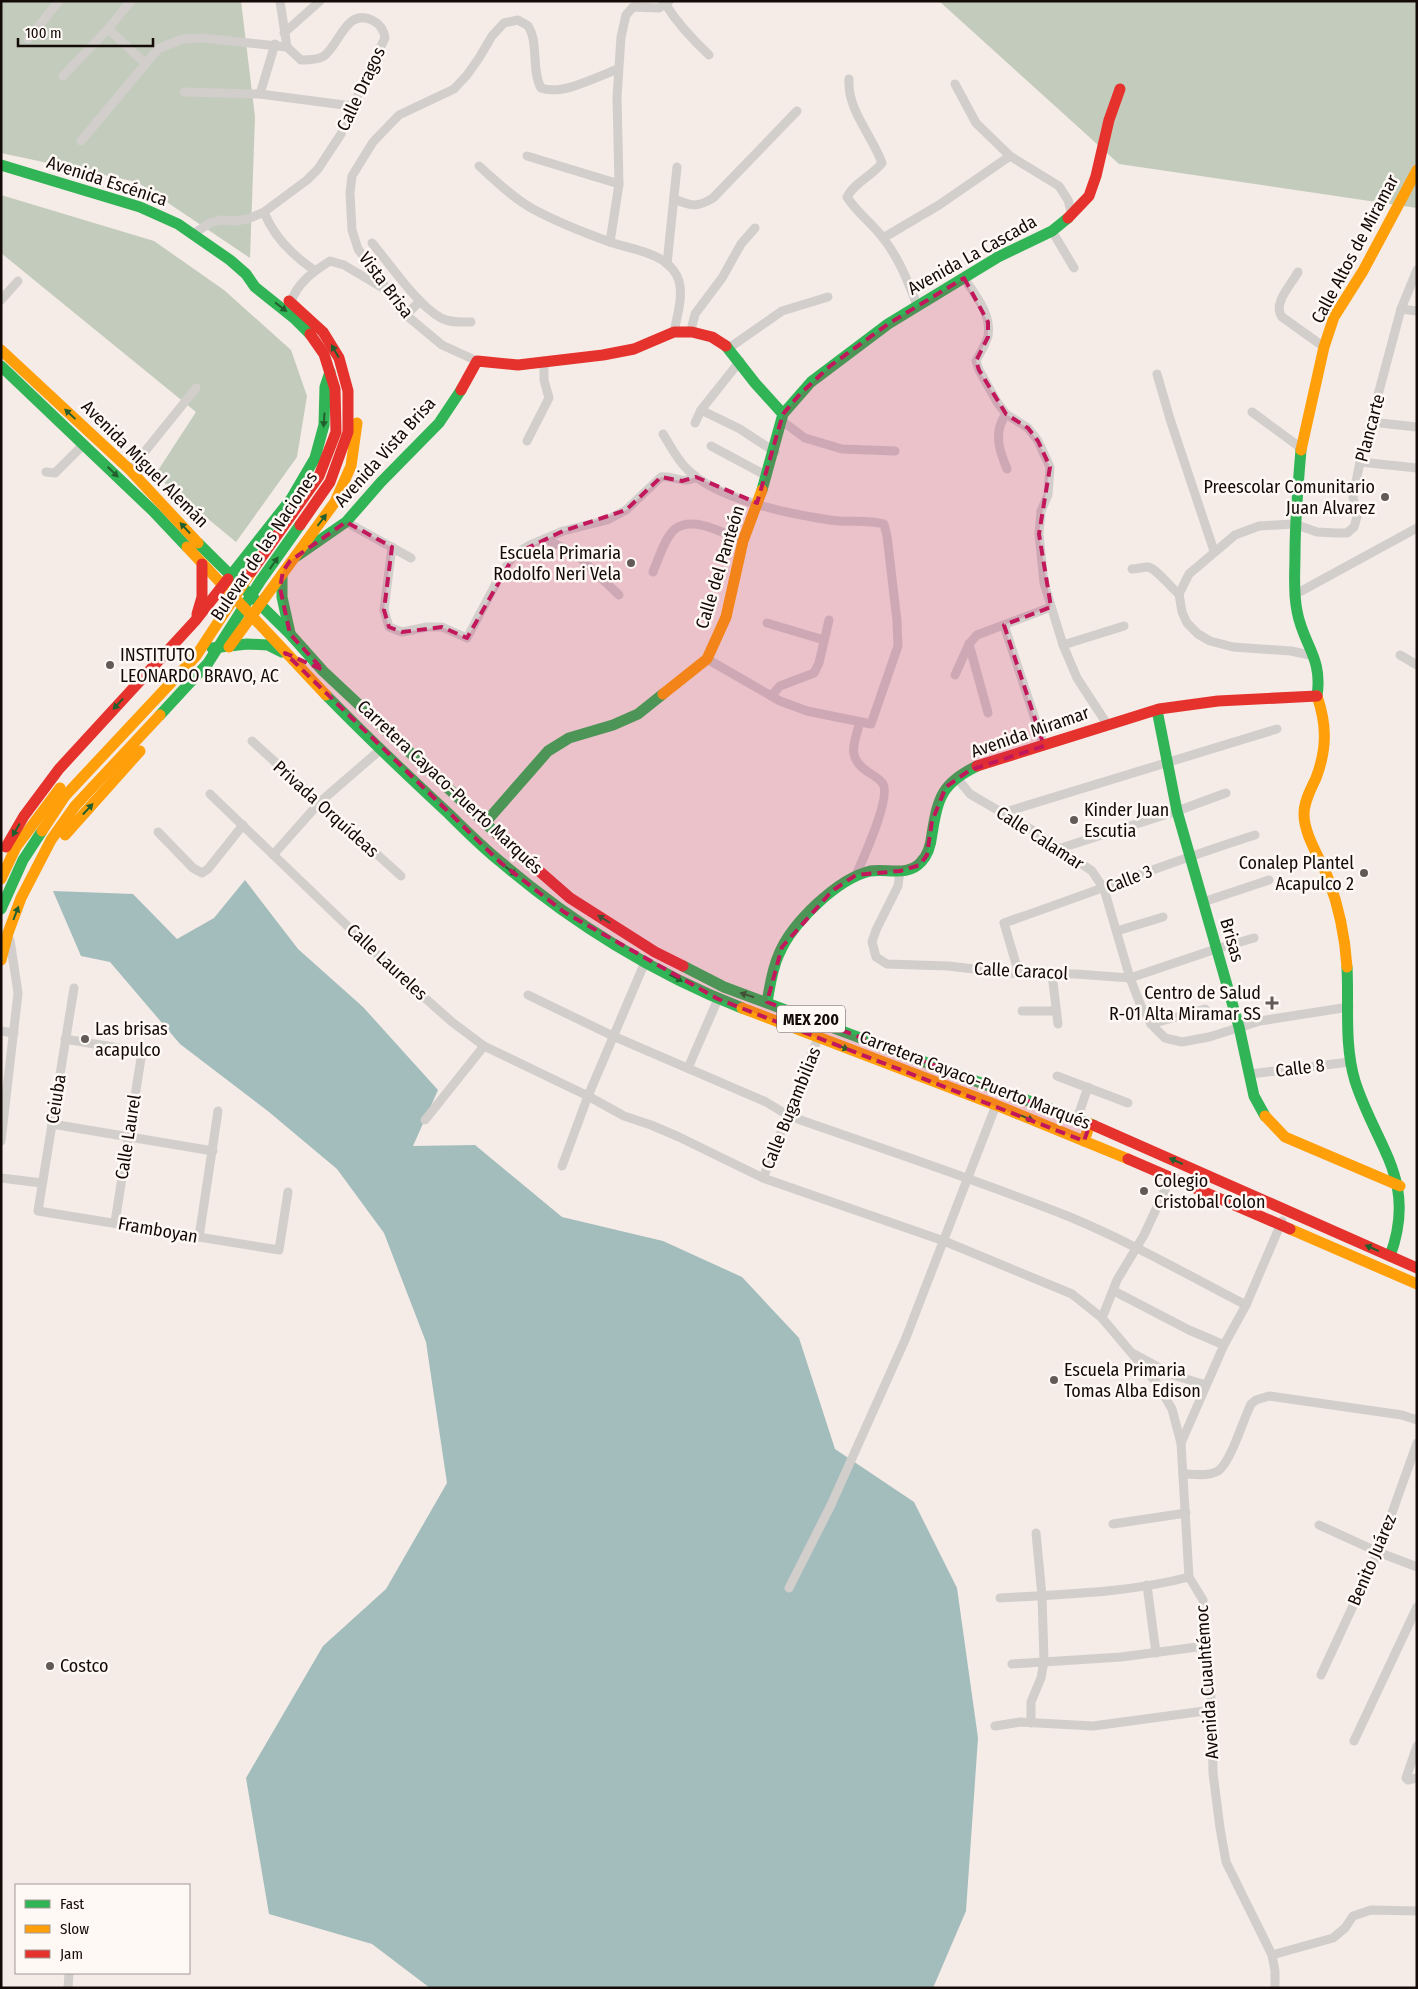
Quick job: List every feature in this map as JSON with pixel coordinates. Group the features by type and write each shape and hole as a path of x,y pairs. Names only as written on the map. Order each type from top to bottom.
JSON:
{"main road":[{"name":"Avenida La Cascada","path":"782,418 811,382 888,324 998,257 1052,231 1072,215 1089,196 1096,176 1109,120 1120,89"},
{"name":"Avenida Escénica","path":"1,164 13,170 46,178 140,207 178,224 230,260 246,274"},
{"name":"Calle Altos de Miramar","path":"1317,696 1319,675 1314,656 1297,613 1293,580 1295,556 1294,524 1301,448 1324,347 1334,317 1363,271 1417,170"},
{"name":"Bulevar de las Naciones","path":"1,960 8,933 21,898 44,858 51,840 75,806 208,664 325,479 348,432 348,391 339,358 323,332 291,302 259,278 246,274"},
{"name":"Bulevar de las Naciones","path":"1,909 23,860 65,796 196,656 236,593 325,479 336,432 335,389 324,354 313,337 295,318 255,287 246,274"},
{"path":"477,361 518,365 634,350 674,332 692,332 712,337 728,348 740,361 782,418"},
{"name":"Avenida Miguel Alemán","path":"1,350 130,470 207,552 261,605"},
{"name":"Avenida Vista Brisa","path":"290,561 346,522 380,482 439,423 477,361"},
{"name":"Avenida Miguel Alemán","path":"1,366 153,511 252,617"},
{"path":"1,855 24,816 59,769 195,622 291,499 315,458 324,425 324,387 330,372"},
{"path":"44,858 113,782 220,658 261,605 290,561 335,502 351,466 358,426 348,391"},
{"name":"Calle del Panteón","path":"484,823 548,751 569,738 613,725 638,714 706,660 726,617 743,541 775,452 782,418"},
{"path":"207,552 222,559 228,559 240,555 255,545"},
{"path":"195,622 202,597 202,564"},
{"path":"283,571 280,588 282,605 290,634"},
{"name":"Carretera Cayaco-Puerto Marqués","path":"261,605 324,671 534,868 570,898 655,952 724,988 767,1002 1090,1124 1417,1268"},
{"name":"Carretera Cayaco-Puerto Marqués","path":"252,617 299,668 383,747 501,863 564,912 645,962 718,999 996,1105 1171,1177 1417,1284"},
{"path":"1,879 16,847 59,789 177,667 203,650 247,644 268,645 289,655 305,666 383,747 496,848 534,868"},
{"path":"220,658 236,653 258,653 278,658 299,668"},
{"path":"1317,696 1324,714 1327,730 1324,754 1307,796 1304,816 1340,916 1346,953 1350,1062 1358,1091 1393,1163 1400,1186 1401,1226 1390,1256"},
{"name":"Avenida Miramar","path":"767,1002 776,961 782,947 790,935 832,891 856,875 872,871 900,871 920,865 927,855 932,821 941,793 957,778 998,759 1157,710 1200,702 1317,696"},
{"name":"Brisas","path":"1157,710 1176,812 1239,1027 1254,1096 1258,1104 1268,1121 1285,1137 1400,1186"},
{"path":"1084,1141 1090,1124"}],"street":[{"path":"28,39 59,1"},
{"path":"63,76 108,29 131,1"},
{"path":"81,141 158,49 182,39 203,38 275,44 287,47 280,1"},
{"path":"284,33 320,1"},
{"path":"610,242 618,184 618,69 621,37 626,15 632,6 659,8 668,3 673,17 709,56"},
{"name":"Calle Dragos","path":"193,234 210,222 248,219 264,212 290,194 318,169 341,134 352,106 385,38 384,31 377,23 365,17 355,19 348,24 324,56 311,60 301,60 287,47"},
{"name":"Vista Brisa","path":"477,361 442,345 400,310 358,249 352,230 350,193 352,176 374,142 399,115 454,88 475,64 492,36 504,23 518,20 528,25 532,36 537,75 541,88 550,90 582,84 618,69"},
{"path":"108,29 145,63"},
{"path":"260,94 275,44"},
{"path":"849,79 848,92 858,118 882,163 875,172 851,188 847,197 855,209 883,238 904,270 918,305"},
{"path":"955,84 976,123 1010,156 1059,186 1068,200 1072,215"},
{"path":"184,92 260,94 352,106"},
{"path":"674,199 689,205 702,205 713,198 797,111"},
{"path":"526,156 618,184"},
{"path":"883,238 940,205 1010,156"},
{"path":"479,166 515,198 533,209 610,242 650,254 667,264 677,276 680,298 674,332"},
{"path":"667,264 677,167"},
{"path":"264,212 272,230 294,256 314,270"},
{"path":"692,332 695,314 722,278 741,244 755,228"},
{"path":"1052,231 1074,268"},
{"path":"372,243 420,301 440,318 454,323 471,322"},
{"path":"291,302 298,289 314,270 330,261 344,265 390,293"},
{"name":"Plancarte","path":"1294,524 1317,532 1336,533 1347,532 1354,527 1356,517 1353,497 1360,462 1401,309 1417,270"},
{"path":"1298,272 1278,305 1278,312 1282,317 1324,347"},
{"path":"964,278 983,307 988,322 988,337 976,361 979,370 1006,414 1028,428 1038,441 1050,467 1048,495 1041,511 1039,534 1044,583 1063,645 1077,678 1107,724"},
{"path":"1,300 18,281"},
{"path":"728,348 782,311 828,297"},
{"path":"406,315 420,301"},
{"path":"1401,309 1417,310"},
{"path":"527,441 550,398 544,380 544,361"},
{"path":"695,423 701,410 740,361"},
{"path":"1158,374 1170,419 1214,551"},
{"path":"130,470 196,388"},
{"path":"701,410 740,429 775,452"},
{"path":"1252,412 1301,448"},
{"path":"1006,414 1000,422 997,436 1001,456 1007,469"},
{"path":"782,418 805,438 842,449 895,451"},
{"path":"1371,422 1417,427"},
{"path":"663,434 685,468 707,485 757,503 806,516 833,521 884,524 887,536 898,646 871,724 807,712 771,696 706,660"},
{"path":"46,472 55,473 84,444"},
{"path":"711,446 767,476"},
{"path":"1360,462 1417,468"},
{"path":"392,547 384,610 389,627 402,632 426,627 442,627 467,638 501,574 515,554 545,538 563,531 607,520 626,510 661,477 668,476 682,481 696,477"},
{"path":"346,522 411,558"},
{"path":"653,572 664,546 674,530 685,525 696,524 743,541"},
{"path":"1294,524 1259,526 1235,535 1189,574 1179,594 1186,623 1198,634 1210,641 1233,648 1291,651 1314,656"},
{"path":"1294,595 1417,528"},
{"path":"545,538 575,553 618,595"},
{"path":"1132,570 1148,567 1157,571 1167,584 1179,594"},
{"path":"955,675 969,644 977,635 1051,606"},
{"path":"771,696 780,686 814,673 819,663 829,620"},
{"path":"767,623 824,640"},
{"path":"1004,625 1044,746"},
{"path":"1063,645 1124,626"},
{"path":"969,644 988,713"},
{"path":"1400,655 1417,665"},
{"path":"856,875 879,818 885,794 884,784 859,766 854,758 853,749 860,722"},
{"path":"1002,813 1277,729"},
{"name":"Privada Orquídeas","path":"252,741 401,876"},
{"path":"274,855 320,802 383,747"},
{"name":"Calle Calamar","path":"957,778 970,794 1092,871 1104,889 1130,978 1141,1006 1151,1024 1165,1038 1182,1042 1209,1037 1260,1021 1348,1007"},
{"path":"1058,849 1176,812 1226,793"},
{"name":"Calle Laureles","path":"210,794 390,967 452,1022 484,1046 588,1096 624,1116 678,1137 763,1178 944,1241 1072,1294 1102,1318 1156,1382 1172,1409 1181,1443"},
{"path":"158,832 194,868 202,873 208,870 243,825"},
{"name":"Calle 3","path":"1019,974 1004,923 1104,889 1190,856 1255,835"},
{"name":"Calle Caracol","path":"900,871 898,886 872,942 876,957 887,964 948,966 1019,974 1076,974 1130,978 1254,938"},
{"path":"1203,902 1269,880"},
{"path":"1117,932 1163,917"},
{"path":"1,1141 18,994 8,933"},
{"path":"562,1166 588,1096 645,962"},
{"path":"1052,974 1058,1024"},
{"name":"Ceiuba","path":"38,1211 74,988"},
{"path":"528,995 613,1036 766,1102 789,1116 968,1178 1071,1218 1136,1248 1246,1305"},
{"path":"688,1068 718,999"},
{"path":"1151,1024 1205,1008"},
{"path":"1022,1011 1056,1011"},
{"path":"1,1031 14,1033"},
{"name":"Calle Bugambilias","path":"763,1178 789,1116 818,1038"},
{"name":"Calle Laurel","path":"66,1039 142,1052 115,1222"},
{"path":"426,1120 484,1046"},
{"name":"Calle 8","path":"1250,1074 1350,1062"},
{"path":"1057,1076 1128,1102"},
{"path":"1077,1119 1088,1087"},
{"path":"789,1588 831,1505 905,1340 996,1105"},
{"path":"199,1236 218,1110"},
{"path":"52,1124 213,1151"},
{"path":"1102,1318 1117,1280 1144,1235 1171,1177"},
{"path":"1,1178 42,1183"},
{"name":"Framboyan","path":"38,1211 279,1250 288,1192"},
{"name":"Avenida Cuauhtémoc","path":"1275,1988 1272,1954 1226,1862 1213,1773 1212,1710 1202,1600 1189,1577 1181,1443 1224,1345 1246,1305 1286,1210"},
{"path":"1114,1291 1189,1330 1224,1345"},
{"path":"1129,1352 1173,1375 1206,1385"},
{"path":"1183,1474 1207,1474 1218,1470 1228,1458 1246,1415 1256,1400 1269,1396 1402,1416 1417,1420"},
{"name":"Benito Juárez","path":"1321,1675 1378,1552 1417,1443"},
{"path":"1113,1524 1186,1514"},
{"path":"1319,1525 1378,1552 1417,1567"},
{"path":"1031,1723 1032,1702 1041,1678 1044,1661 1042,1596 1036,1534"},
{"path":"1000,1598 1082,1594 1189,1577"},
{"path":"1147,1585 1156,1653"},
{"path":"1354,1741 1417,1607"},
{"path":"1012,1664 1121,1657 1205,1646"},
{"path":"995,1726 1020,1722 1102,1725 1212,1710"},
{"path":"1417,1746 1406,1778 1408,1780 1417,1778"},
{"path":"1272,1954 1333,1938 1346,1928 1353,1916 1371,1910 1417,1911"},
{"path":"68,1988 70,1974"}],"highlighted area":[{"path":"964,278 988,322 988,337 976,361 979,370 1006,414 1028,428 1038,441 1050,467 1039,534 1051,607 1004,625 1044,746 970,770 946,787 932,821 927,855 920,865 900,871 856,875 832,891 782,947 767,1002 1090,1124 1084,1141 718,999 564,912 501,863 285,653 323,670 290,634 280,588 283,571 290,561 346,522 392,547 384,610 389,627 402,632 442,627 467,638 515,554 563,531 626,510 661,477 682,481 696,477 757,503 783,414 800,394 830,366 888,324"}],"green space":[{"path":"1,1 241,1 255,117 250,258 137,182 1,153"},
{"path":"939,1 1417,1 1417,208 1119,164"},
{"path":"1,195 154,241 224,290 291,350 307,396 297,457 236,542 155,475 196,412 1,253"}],"water":[{"path":"245,880 298,949 363,1007 438,1090 413,1146 475,1145 562,1217 663,1241 742,1277 799,1338 835,1449 914,1502 957,1588 978,1738 966,1911 933,1988 430,1988 372,1944 269,1914 246,1778 323,1646 386,1589 447,1483 426,1342 384,1233 337,1169 269,1112 180,1044 110,962 81,956 53,891 133,894 177,939 214,918"}],"traffic: fast":[{"path":"1,165 140,207 178,224 230,260 246,274 255,287 295,319 310,334"},
{"path":"762,490 783,414 811,382 888,324 998,257 1052,231 1068,218"},
{"path":"726,346 755,383 783,414"},
{"path":"1,366 153,511 187,547"},
{"path":"228,579 291,499 315,458 324,425 325,387 330,372"},
{"path":"297,556 346,522 381,482 439,423 461,390"},
{"path":"1301,450 1296,528 1295,596 1300,623 1315,661 1318,683 1317,696"},
{"path":"160,715 208,663 261,580 300,525"},
{"path":"198,543 290,634 323,671 498,835"},
{"path":"282,575 282,597 290,633"},
{"path":"212,648 247,644 268,645 282,652"},
{"path":"485,823 548,751 569,738 613,725 638,714 663,694"},
{"path":"326,695 481,845 529,885 586,926 646,963 678,980 742,1008"},
{"path":"1157,710 1177,811 1239,1027 1254,1096 1265,1116"},
{"path":"767,1002 779,954 785,942 805,916 830,893 857,876 870,871 904,871 916,867 926,856 929,849 934,821 944,792 956,779 977,766"},
{"path":"1,909 23,860 42,831"},
{"path":"683,966 724,987 1093,1125"},
{"path":"1347,967 1348,1039 1355,1081 1383,1145 1397,1185 1399,1206 1397,1229 1390,1256"}],"traffic: slow":[{"path":"1301,450 1324,347 1334,317 1363,271 1417,170"},
{"path":"1,350 130,470 198,543"},
{"path":"229,647 335,502 351,466 357,423"},
{"path":"663,694 707,659 726,617 743,541 762,490"},
{"path":"187,547 326,695"},
{"path":"42,831 65,796 196,656 251,572"},
{"path":"1317,696 1323,717 1324,747 1320,767 1305,804 1304,814 1309,838 1328,878 1335,900 1345,944 1347,967"},
{"path":"1,960 8,933 21,898 51,840 75,806 160,715"},
{"path":"65,835 140,751"},
{"path":"1,879 16,847 60,788"},
{"path":"742,1008 996,1105 1128,1159"},
{"path":"1265,1116 1285,1137 1400,1186"},
{"path":"1084,1141 1090,1124"},
{"path":"1290,1229 1417,1284"}],"traffic: jam":[{"path":"1068,218 1089,196 1096,176 1109,120 1120,89"},
{"path":"289,301 323,332 339,358 348,391 348,432 330,482 300,525"},
{"path":"461,390 477,361 518,365 603,355 634,349 674,332 692,332 712,337 726,346"},
{"path":"251,572 319,476 336,432 335,389 324,354 310,334"},
{"path":"197,614 202,597 202,564"},
{"path":"6,847 24,816 59,769 195,621 228,579"},
{"path":"977,766 1159,709 1218,701 1317,696"},
{"path":"498,835 570,898 655,952 683,966"},
{"path":"1093,1125 1417,1268"},
{"path":"1128,1159 1290,1229"}],"place":[{"name":"Preescolar Comunitario Juan Alvarez","path":"1385,497"},
{"name":"Escuela Primaria Rodolfo Neri Vela","path":"631,563"},
{"name":"INSTITUTO LEONARDO BRAVO, AC","path":"110,665"},
{"name":"Kinder Juan Escutia","path":"1074,820"},
{"name":"Conalep Plantel Acapulco 2","path":"1364,873"},
{"name":"Centro de Salud R-01 Alta Miramar SS","path":"1272,1003"},
{"name":"Las brisas acapulco","path":"85,1039"},
{"name":"Colegio Cristobal Colon","path":"1144,1191"},
{"name":"Escuela Primaria Tomas Alba Edison","path":"1054,1380"},
{"name":"Costco","path":"50,1666"}]}
